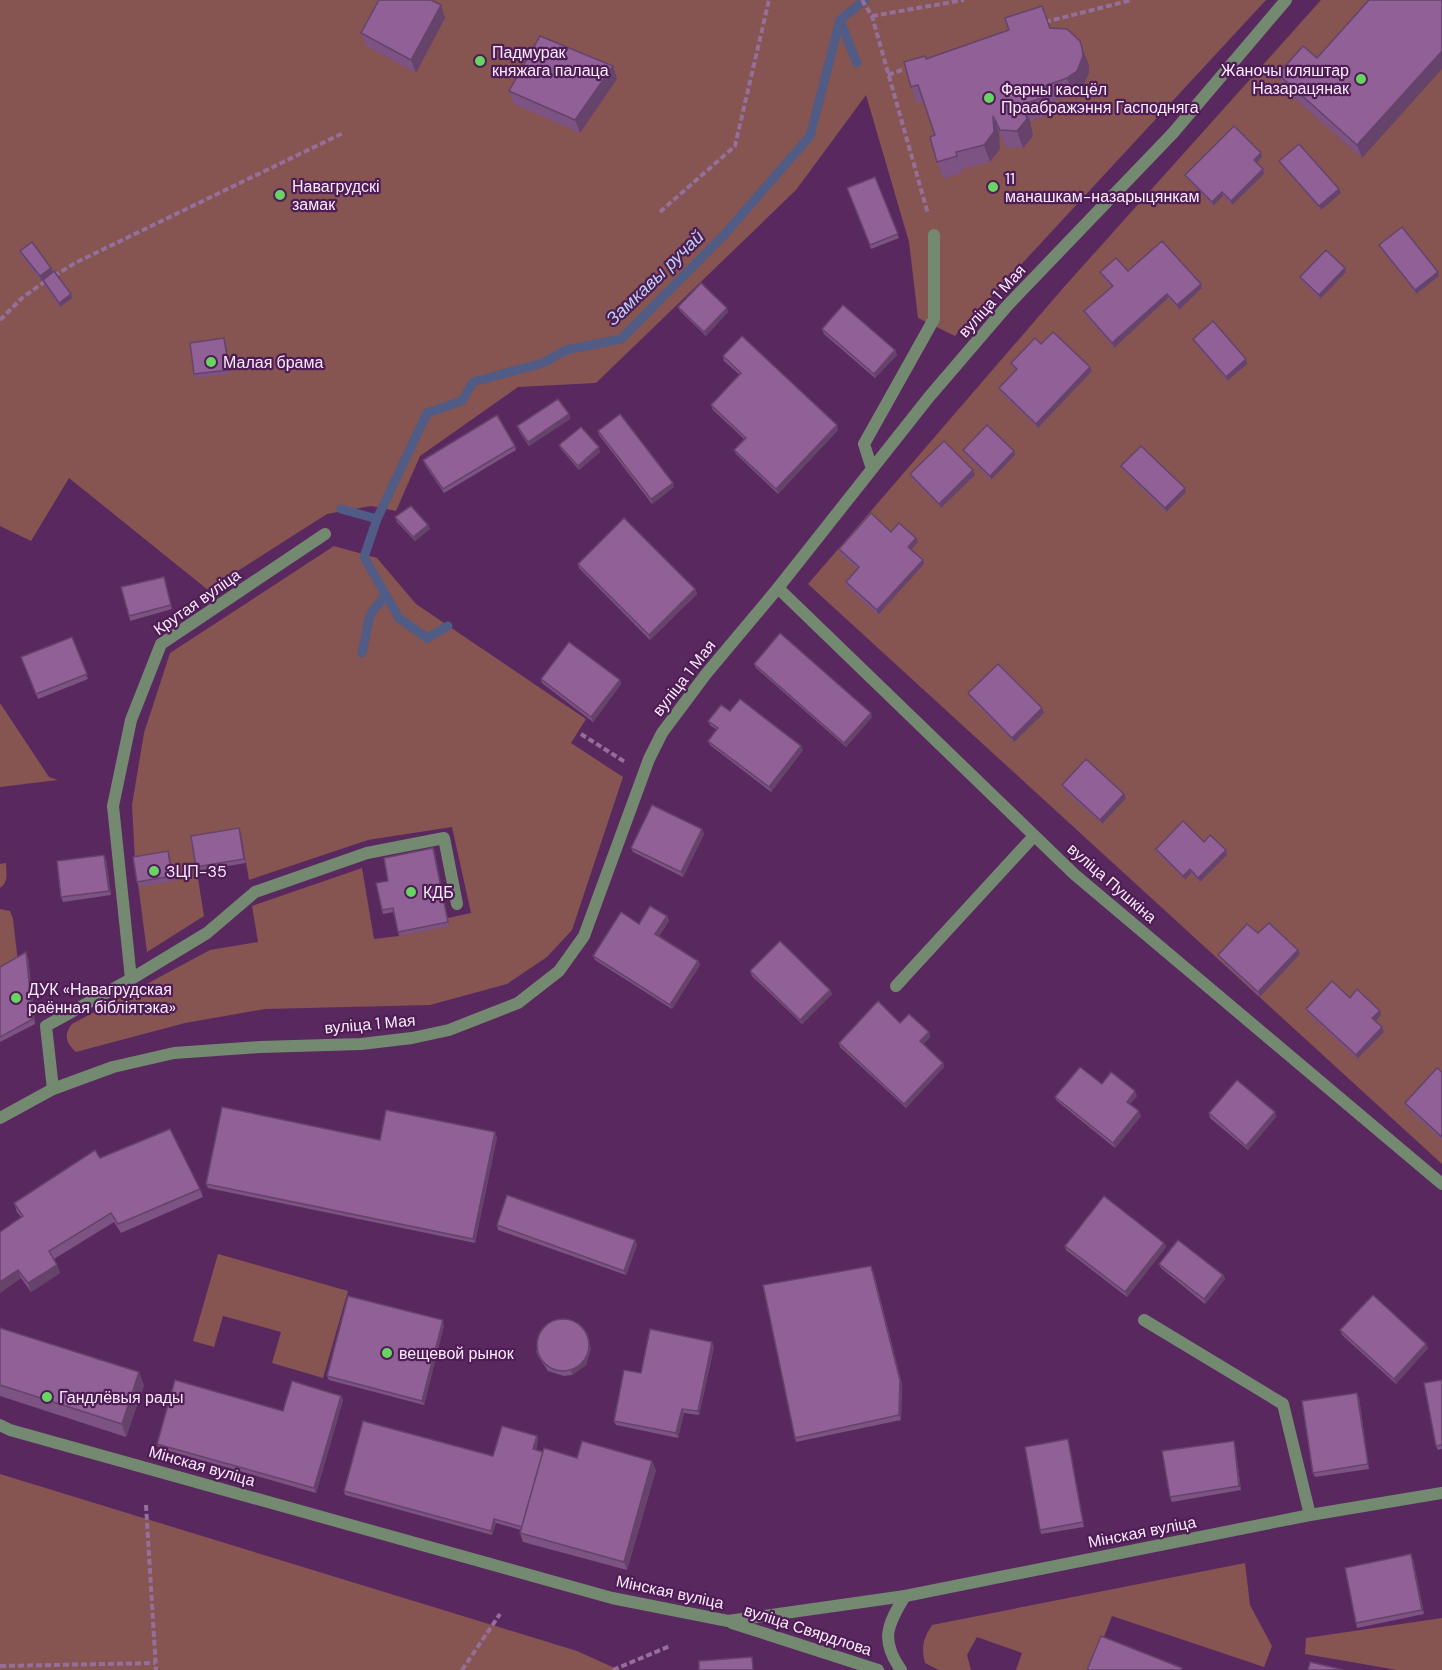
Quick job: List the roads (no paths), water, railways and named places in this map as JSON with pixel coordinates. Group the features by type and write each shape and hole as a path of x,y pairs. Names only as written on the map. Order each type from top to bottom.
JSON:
{"street":[{"name":"вуліца 1 Мая","path":"0,1118 53,1089 113,1067 174,1053 260,1047 361,1044 412,1038 449,1030 518,1003 559,971 584,936 644,774 662,733 706,674 778,588 929,397 1007,306 1173,133 1287,0"},
{"path":"872,469 864,444 934,319 934,235"},
{"name":"Крутая вуліца","path":"131,979 113,806 130,720 161,644 325,534"},
{"name":"вуліца Пушкіна","path":"778,588 1074,874 1442,1184"},
{"path":"896,986 1034,836"},
{"path":"53,1089 46,1026 131,979 207,933 255,892 367,853 444,838 457,904"},
{"path":"1144,1320 1283,1404 1310,1515"},
{"name":"Мінская вуліца","path":"3,1428 612,1598 728,1621 905,1596 1310,1515 1442,1493"},
{"name":"вуліца Свярдлова","path":"901,1670 893,1659 887,1635 893,1616 905,1596"},
{"name":"вуліца Свярдлова","path":"728,1621 878,1670"}],"waterway":[{"name":"Замкавы ручай","path":"341,509 377,519 427,413 462,401 473,382 543,363 566,350 621,339 724,235 810,136 840,20 865,0"},
{"path":"840,21 857,63"},
{"path":"377,519 364,557 399,618 427,638 448,626"},
{"path":"362,653 370,615 385,595"}],"place":[{"name":"Падмурак княжага палаца","path":"480,61"},
{"name":"Жаночы кляштар Назарацянак","path":"1361,79"},
{"name":"Фарны касцёл Праабражэння Гасподняга","path":"989,98"},
{"name":"11 манашкам-назарыцянкам","path":"993,187"},
{"name":"Навагрудскі замак","path":"280,195"},
{"name":"Малая брама","path":"211,362"},
{"name":"3ЦП-35","path":"154,871"},
{"name":"КДБ","path":"411,892"},
{"name":"ДУК «Навагрудская раённая бібліятэка»","path":"16,998"},
{"name":"вещевой рынок","path":"387,1353"},
{"name":"Гандлёвыя рады","path":"47,1397"}]}
